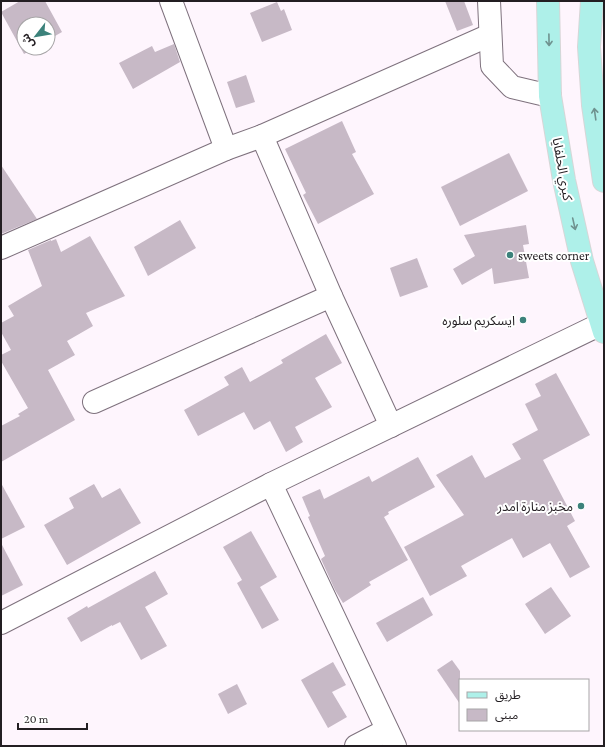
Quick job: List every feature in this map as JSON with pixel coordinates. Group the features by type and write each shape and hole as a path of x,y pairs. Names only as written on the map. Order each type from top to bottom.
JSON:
{"main road":[{"name":"كبري الحلفايا","path":"548,1 550,96 567,195 582,261 603,328"},
{"path":"592,1 589,47 593,105 604,181"}],"street":[{"path":"171,1 226,150"},
{"path":"489,1 492,66 512,87 550,96"},
{"path":"1,248 226,150 262,136 490,35"},
{"path":"262,136 331,296 391,426"},
{"path":"94,402 331,296"},
{"path":"1,623 271,484 391,426 603,328"},
{"path":"271,484 391,738 356,746"}],"building":[{"path":"20,1 45,1 53,16 16,16 16,39 1,12"},
{"path":"445,1 464,1 473,25 457,31"},
{"path":"277,2 281,11 284,9 292,30 262,42 250,13"},
{"path":"56,21 62,32 56,35"},
{"path":"174,44 180,62 133,89 119,63 152,46 155,52"},
{"path":"246,75 255,102 236,108 227,82"},
{"path":"342,121 356,152 352,154 374,194 318,224 303,195 306,193 285,149"},
{"path":"509,153 528,191 460,226 441,187"},
{"path":"1,165 37,219 1,234"},
{"path":"180,220 196,248 148,276 134,247"},
{"path":"526,225 529,244 523,245 529,278 494,284 492,268 462,285 453,269 475,256 464,235"},
{"path":"90,236 125,296 86,313 93,326 67,341 75,355 48,370 75,420 1,462 1,426 20,416 18,414 28,408 1,361 1,355 11,350 1,332 1,323 14,316 8,306 42,286 28,250 56,239 61,252"},
{"path":"417,258 428,287 400,297 390,268"},
{"path":"326,334 342,363 315,378 332,407 295,427 303,442 286,452 270,421 254,430 244,412 198,436 184,410 229,385 224,377 242,367 250,382 283,363 281,360"},
{"path":"556,373 590,435 543,460 575,521 567,526 590,567 570,578 550,543 523,558 512,538 461,566 467,576 430,596 404,547 464,515 436,475 472,455 485,478 521,459 512,444 538,430 525,404 541,396 535,384"},
{"path":"418,457 435,487 388,512 389,514 384,517 408,560 369,582 371,585 343,603 335,590 321,559 325,556 308,517 310,516 302,497 320,489 324,499 369,476 372,482"},
{"path":"1,483 25,527 1,539"},
{"path":"94,484 102,498 120,488 141,523 67,565 44,525 74,508 69,498"},
{"path":"251,531 277,577 260,587 279,620 262,629 237,583 242,580 223,547"},
{"path":"1,543 23,585 1,596"},
{"path":"155,571 168,594 145,607 167,646 141,660 120,622 81,642 67,618"},
{"path":"551,587 571,616 545,634 525,604"},
{"path":"423,597 433,615 387,642 376,623"},
{"path":"452,660 460,671 459,703 437,670"},
{"path":"333,662 346,685 332,692 347,717 328,728 301,680"},
{"path":"237,684 247,704 228,714 218,694"}],"place":[{"name":"sweets corner","path":"510,255"},
{"name":"ايسكريم سلوره","path":"523,320"},
{"name":"مخبز منارة امدر","path":"581,506"}]}
